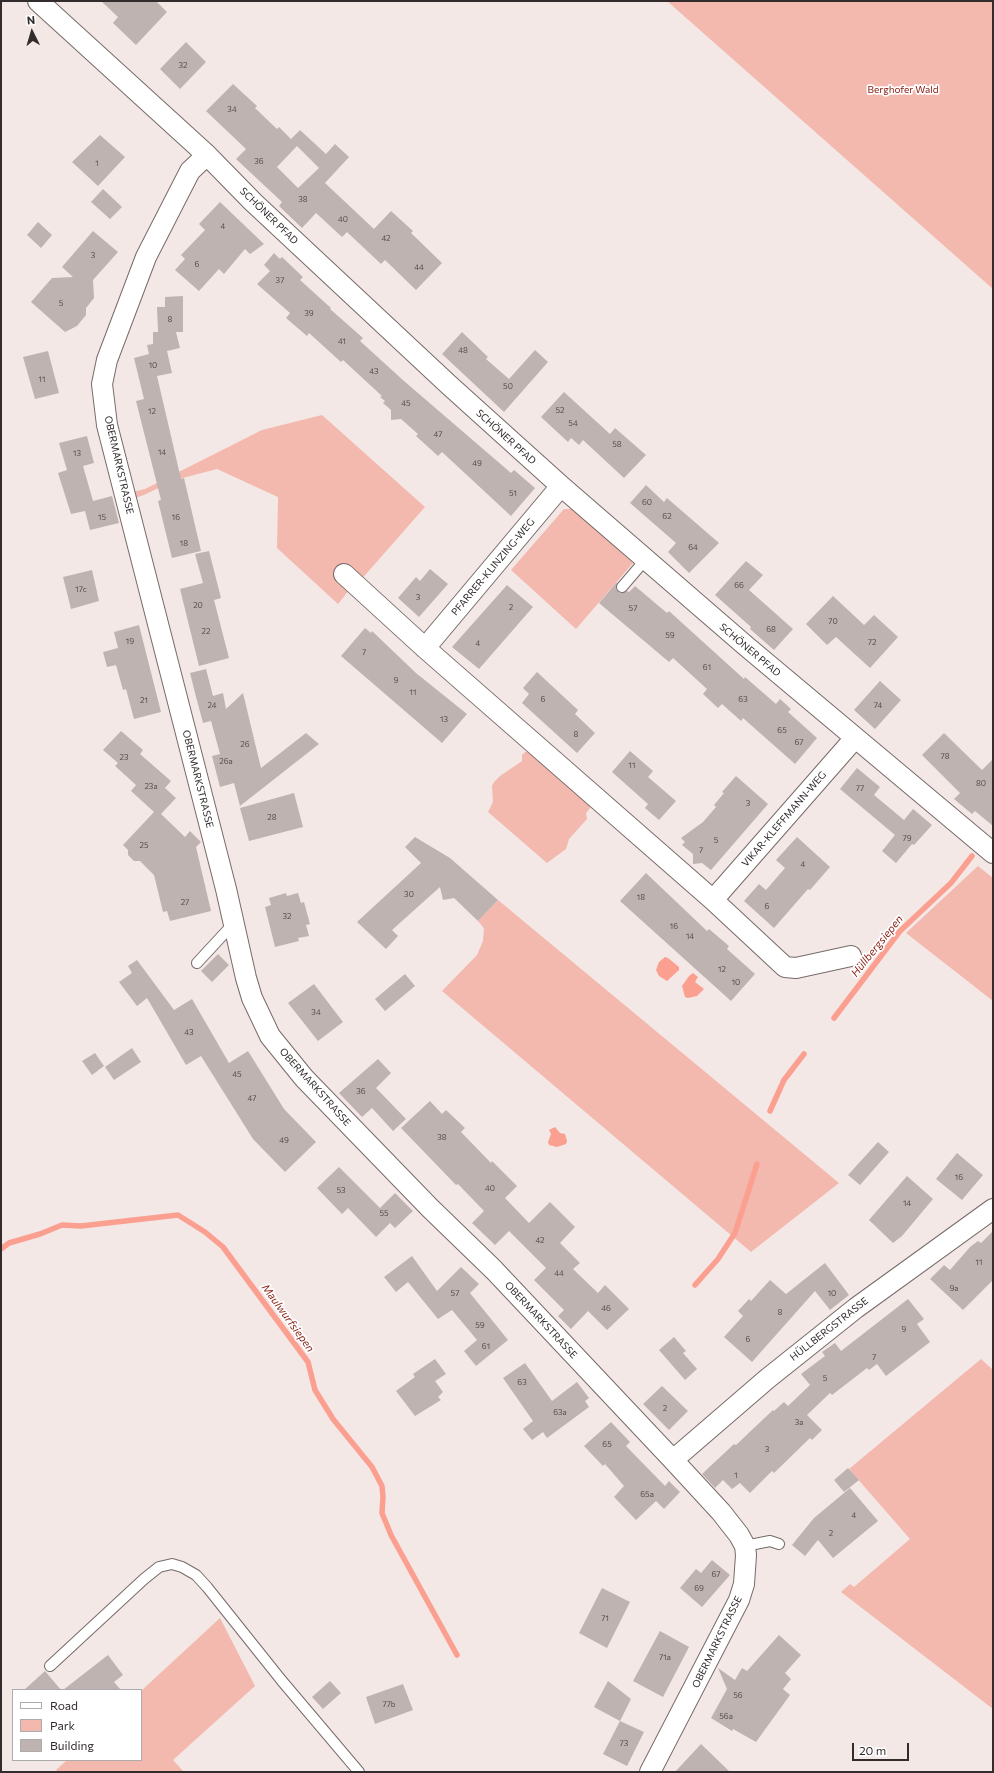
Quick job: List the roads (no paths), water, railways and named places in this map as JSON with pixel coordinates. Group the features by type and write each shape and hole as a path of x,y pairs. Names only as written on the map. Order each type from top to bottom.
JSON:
{"street":[{"name":"SCHÖNER PFAD","path":"38,1 207,155 264,213 449,385 561,486 855,738 993,852"},
{"name":"OBERMARKSTRASSE","path":"207,155 190,171 146,256 107,360 102,384 108,425 252,998 270,1036 304,1078 430,1208 494,1270 721,1512 739,1535 745,1546 746,1555 744,1584 739,1600 650,1772"},
{"name":"PFARRER-KLINZING-WEG","path":"425,648 561,486"},
{"path":"344,574 425,648 713,900 785,966 796,968 852,956"},
{"name":"VIKAR-KLEFFMANN-WEG","path":"713,900 855,738"},
{"name":"HÜLLBERGSTRASSE","path":"673,1460 767,1379 856,1308 993,1209"}],"lane":[{"path":"622,587 646,559"},
{"path":"197,962 234,923"},
{"path":"745,1546 770,1541 779,1544"},
{"path":"50,1666 144,1578 160,1567 172,1564 182,1567 196,1575 282,1681 359,1772"}],"waterway":[{"name":"Hüllbergsiepen","path":"834,1018 900,931 951,883 972,856"},
{"name":"Hüllbergsiepen","path":"770,1111 784,1080 804,1054"},
{"name":"Hüllbergsiepen","path":"695,1285 718,1259 735,1233 757,1164"},
{"name":"Maulwurfsiepen","path":"1,1249 9,1243 40,1234 62,1225 81,1226 178,1215 205,1232 223,1247 308,1362 315,1390 333,1419 372,1467 382,1486 382,1513 391,1535 457,1655"}],"park label":[{"name":"Berghofer Wald","path":"903,90"}]}
